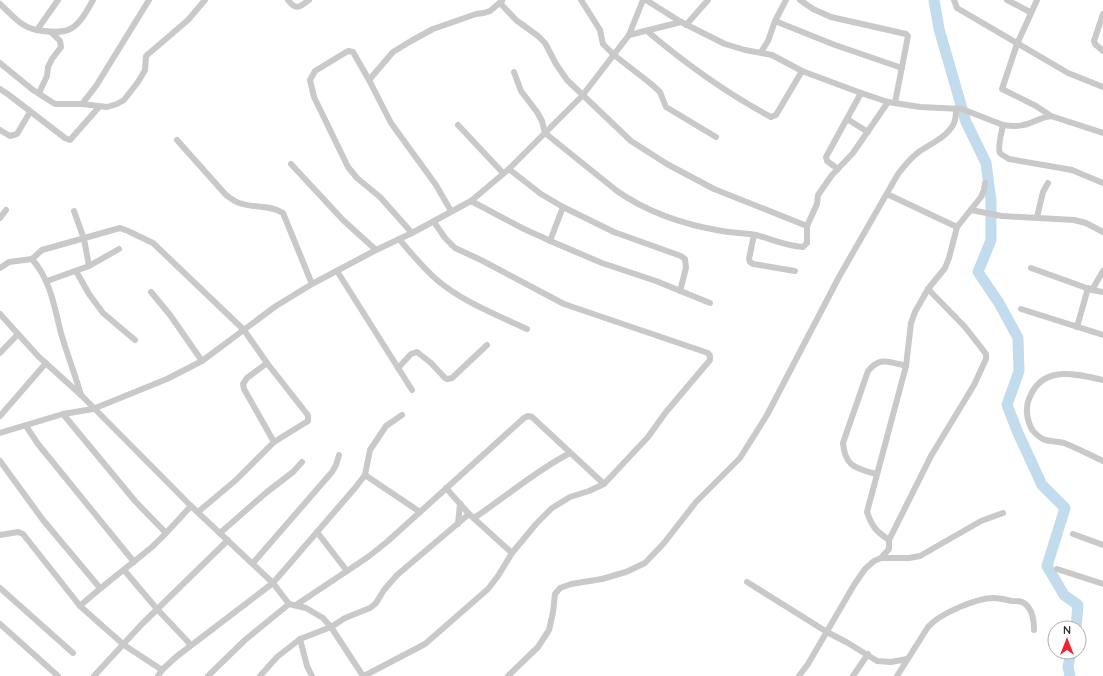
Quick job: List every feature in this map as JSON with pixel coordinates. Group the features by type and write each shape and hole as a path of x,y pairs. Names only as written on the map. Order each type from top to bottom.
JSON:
{"street":[{"path":"37,30 58,0"},
{"path":"1,6 22,24 32,29 61,32 70,30 78,25 93,0"},
{"path":"0,62 18,79 55,104 82,104 107,107 117,104 124,100 143,75 146,56 188,20 205,0"},
{"path":"288,0 293,6 297,7 309,0"},
{"path":"581,0 600,30 603,44 614,55 650,82 660,92 666,107 716,137"},
{"path":"0,433 63,414 93,409 167,379 202,360 276,306 312,284 376,250 434,222 471,201 503,173 582,96 629,34 644,0 683,24 725,44 744,50 772,55 802,71 888,102 920,107 962,109 1003,125 1023,125 1042,117 1051,116"},
{"path":"629,34 683,24 708,0"},
{"path":"761,52 768,42 775,21 786,0"},
{"path":"800,0 813,9 831,17 906,34 908,36 895,103"},
{"path":"954,0 957,8 1068,74 1103,87"},
{"path":"1007,0 1030,12"},
{"path":"1037,0 1030,12 1017,44 1002,90 1036,106 1051,116 1103,133"},
{"path":"82,104 96,86 147,1"},
{"path":"370,80 393,52 411,41 433,29 476,14 490,11 501,1 516,20 545,43 556,64 567,80 582,96 631,141 667,164 714,189 807,226"},
{"path":"1103,14 1094,41 1095,44 1103,51"},
{"path":"775,21 835,45 902,68"},
{"path":"647,31 708,80 771,117 776,115 802,71"},
{"path":"40,93 47,76 48,67 61,47 60,41 52,32"},
{"path":"768,42 772,55"},
{"path":"412,233 380,197 357,178 348,167 314,97 310,85 315,71 350,51 370,80 391,123 436,185 451,211"},
{"path":"514,72 521,91 542,121 545,133 629,200 666,216 691,224 722,231 754,235 803,247 807,243 807,226 817,204 818,195 832,175 853,153 888,102"},
{"path":"0,90 9,95 65,138 70,140 99,107"},
{"path":"838,169 827,161 826,157 861,93"},
{"path":"508,676 538,647 549,630 555,594 560,588 571,584 602,579 626,572 645,563 664,543 696,502 740,458 767,415 839,277 898,174 908,161 940,138 953,126 956,108"},
{"path":"0,130 10,136 17,134 30,112"},
{"path":"847,119 868,132"},
{"path":"1003,125 999,149 1000,154 1009,158 1072,170 1103,183"},
{"path":"458,126 503,173"},
{"path":"176,140 226,195 235,202 277,209 283,213 312,284"},
{"path":"291,164 343,220 376,250"},
{"path":"508,168 541,194 563,207 614,232 681,256 685,259 686,268 680,291"},
{"path":"889,540 875,530 870,523 867,512 906,366 911,323 915,312 928,289 945,268 957,227 963,217 971,210 984,190 985,183"},
{"path":"1037,217 1043,192 1048,183"},
{"path":"887,194 957,227"},
{"path":"471,201 550,241 602,263 710,303"},
{"path":"550,241 563,207"},
{"path":"0,218 6,210"},
{"path":"971,210 1002,216 1074,220 1086,223 1103,232"},
{"path":"74,211 84,239 89,266"},
{"path":"0,314 38,356 82,396 93,409 190,506 254,563 273,583 289,604 316,612 323,618 331,626 363,676 425,644 441,631 488,589 512,553 536,524 552,508 570,497 604,484 648,437 666,412 710,360 708,353 564,304 482,260 455,248 445,238 434,222"},
{"path":"0,268 9,262 32,259 42,250 120,228 153,243 244,330 266,363 308,416 308,421 274,442 236,480 198,512"},
{"path":"754,235 749,259 750,262 753,264 795,271"},
{"path":"399,239 424,267 456,294 527,329"},
{"path":"48,281 89,266 119,249"},
{"path":"32,259 48,281 62,334 82,396"},
{"path":"1031,268 1090,289 1103,292"},
{"path":"76,271 89,294 103,313 135,340"},
{"path":"337,271 412,390"},
{"path":"1077,327 1090,289 1103,271"},
{"path":"881,558 889,549 889,540 932,456 974,385 986,359 984,350 928,289"},
{"path":"151,292 170,315 202,360"},
{"path":"1021,309 1103,335"},
{"path":"0,353 18,334"},
{"path":"398,368 413,352 417,352 431,363 445,378 452,378 487,346"},
{"path":"876,474 853,467 846,456 843,443 868,371 873,364 879,361 885,361 906,366"},
{"path":"0,416 46,363"},
{"path":"266,363 247,378 243,384 244,389 274,442"},
{"path":"1103,380 1064,373 1050,376 1038,382 1034,386 1027,404 1027,414 1033,431 1042,439 1070,445 1103,461"},
{"path":"63,414 134,501 166,533"},
{"path":"158,676 162,670 190,645 273,583 365,475 370,450 376,440 386,426 402,415"},
{"path":"296,605 368,557 528,416 532,417 604,484"},
{"path":"26,426 38,444 134,562"},
{"path":"260,676 277,657 300,639 370,608 376,603 384,590 397,575 458,524 506,496 534,474 570,453"},
{"path":"254,563 332,472 339,455"},
{"path":"0,461 43,520 100,588"},
{"path":"220,533 266,492 293,472 302,462"},
{"path":"365,475 420,512"},
{"path":"446,488 472,516 512,553"},
{"path":"458,524 460,504"},
{"path":"80,606 100,588 134,562 166,533 190,506"},
{"path":"799,676 808,664 857,580 865,569 874,561 881,558 908,558 920,556 981,521 1003,513"},
{"path":"0,535 18,532 23,534 80,606 124,645 162,670"},
{"path":"317,532 347,571"},
{"path":"1073,534 1103,545"},
{"path":"94,676 157,610 228,540"},
{"path":"1057,569 1103,584"},
{"path":"124,570 157,610 190,645"},
{"path":"747,582 827,632 868,654 877,661 891,662 907,659"},
{"path":"0,588 73,653"},
{"path":"897,676 933,620 982,599 994,598 1023,602 1029,608 1034,619 1034,630"},
{"path":"208,676 245,640 289,604"},
{"path":"0,624 58,676"},
{"path":"300,639 307,666 312,676"},
{"path":"853,676 868,654"}],"waterway":[{"path":"934,0 939,29 966,122 986,163 991,201 991,240 978,272 999,303 1018,338 1019,371 1007,405 1042,485 1065,508 1047,566 1064,595 1078,605 1077,620"},
{"path":"1069,660 1068,667 1070,676"}]}
